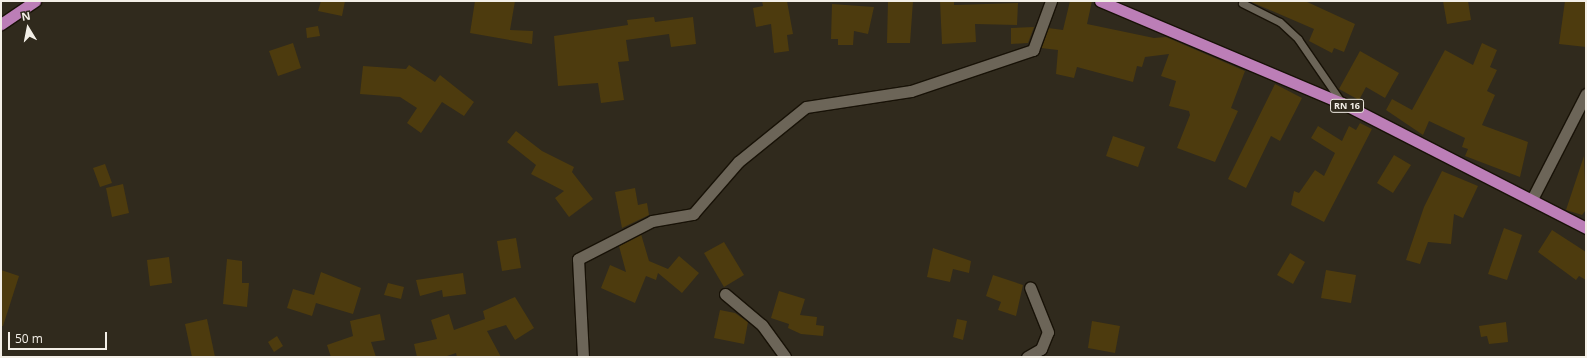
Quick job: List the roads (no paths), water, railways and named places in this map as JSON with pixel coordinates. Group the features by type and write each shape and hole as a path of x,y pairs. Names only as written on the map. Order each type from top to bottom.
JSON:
{"main road":[{"path":"1,24 34,1"},
{"name":"RN 16","path":"1100,1 1342,103 1586,228"}],"street":[{"path":"583,357 578,259 652,221 693,214 738,162 806,108 911,91 1033,50 1051,1"},
{"path":"1532,199 1586,94"},
{"path":"1027,357 1041,349 1048,332 1030,287"},
{"path":"725,294 762,325 784,357"}],"lane":[{"path":"1242,3 1280,22 1298,39 1342,103"}]}
